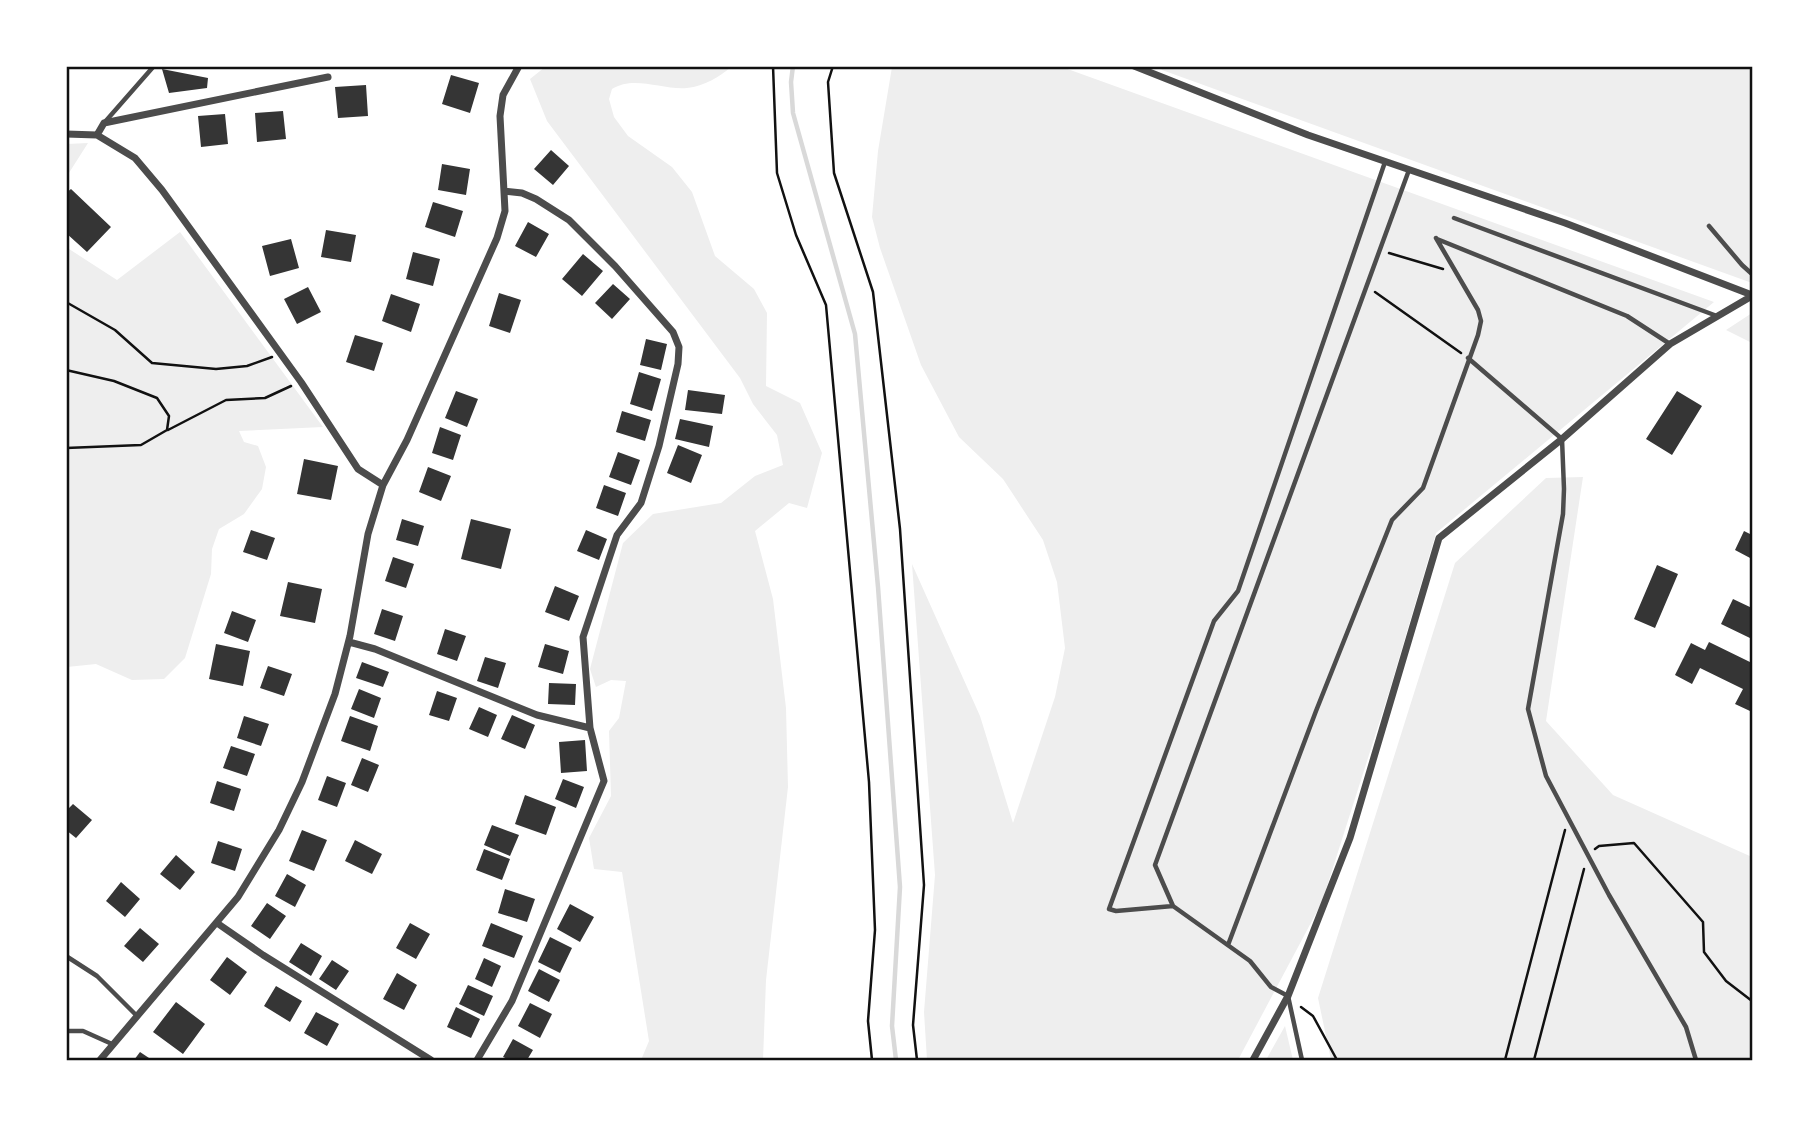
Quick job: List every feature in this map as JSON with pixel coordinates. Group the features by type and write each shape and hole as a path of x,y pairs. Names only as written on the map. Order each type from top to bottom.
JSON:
{"street":[{"path":"100,1060 238,897 279,830 302,782 335,694 349,642 368,534 383,485 407,440 492,250 505,211 499,116 503,96 519,66"},
{"path":"1139,67 1308,135 1565,223 1752,296"},
{"path":"97,135 104,123 328,77"},
{"path":"66,134 97,135 135,158 301,382 358,469 383,485"},
{"path":"477,1060 512,1001 604,781 590,728 583,637 617,535 641,503 659,446 678,364 679,347 673,332 615,266 569,220 522,193 504,191"},
{"path":"1253,1060 1288,996 1350,838 1439,538 1562,439 1670,344 1752,296"},
{"path":"349,642 374,649 537,715 590,728"},
{"path":"218,923 263,955 431,1060"}],"lane":[{"path":"104,123 154,66"},
{"path":"1173,906 1116,911 1109,909 1214,621 1238,591 1385,162"},
{"path":"1302,1060 1288,996 1271,987 1250,961 1173,906 1155,865 1409,170"},
{"path":"1454,218 1718,316"},
{"path":"1709,226 1752,274"},
{"path":"1228,945 1321,698 1392,520 1423,488 1478,335 1481,321 1478,310 1436,238 1627,316 1670,344"},
{"path":"1468,358 1562,439 1563,514 1528,709 1546,776 1609,895 1686,1027 1696,1060"},
{"path":"66,956 97,976 137,1016"},
{"path":"66,1031 83,1031 113,1045"}],"path":[{"path":"773,66 777,173 796,235 826,305 869,782 875,930 868,1021 872,1060"},
{"path":"833,66 828,82 834,173 873,292 900,529 924,885 913,1025 917,1060"},
{"path":"1380,250 1457,273"},
{"path":"1367,286 1468,358"},
{"path":"66,308 68,302 115,330 152,363 216,369 247,366 280,353"},
{"path":"66,370 114,382 157,398 169,416 167,430"},
{"path":"66,448 141,445 226,400 265,398 301,382"},
{"path":"1505,1060 1568,817"},
{"path":"1288,996 1313,1016 1336,1060"}],"shaded area":[{"path":"545,67 731,67 694,87 678,88 639,83 621,85 612,89 609,99 614,117 628,136 672,167 692,192 715,256 754,289 767,313 766,386 800,403 822,453 807,508 789,503 755,531 773,599 786,708 788,787 766,980 763,1060 641,1060 649,1041 622,872 594,869 589,838 611,796 609,731 619,718 626,681 611,680 596,687 590,669 623,543 653,514 721,503 755,476 783,465 777,435 753,404 740,378 547,121 530,79"},
{"path":"892,67 1062,67 1714,302 1436,533 1322,902 1238,1060 927,1060 924,1012 935,875 912,564 980,716 1013,823 1055,697 1065,648 1057,582 1043,540 1003,479 959,437 921,365 880,248 872,217 878,151"},
{"path":"1160,67 1752,67 1752,283 1162,70"},
{"path":"88,143 67,176 67,144"},
{"path":"180,232 323,427 239,431 244,442 258,446 266,467 262,489 244,514 219,529 212,549 211,574 185,658 164,679 132,680 96,664 67,667 66,247 117,280"},
{"path":"1752,313 1752,343 1726,330"},
{"path":"1583,477 1546,721 1613,795 1752,857 1752,1060 1331,1060 1318,998 1455,563 1546,478"},
{"path":"1285,1026 1293,1060 1266,1060"}],"building":[{"path":"162,69 208,78 207,88 169,93"},
{"path":"451,75 479,83 470,113 442,104"},
{"path":"366,85 368,116 338,118 335,87"},
{"path":"283,111 286,139 257,142 255,113"},
{"path":"225,114 228,144 201,147 198,116"},
{"path":"551,150 569,166 553,185 534,169"},
{"path":"442,164 470,169 466,195 438,190"},
{"path":"71,189 111,227 87,252 66,233 66,193"},
{"path":"433,202 463,211 455,237 425,227"},
{"path":"528,222 549,234 536,257 515,246"},
{"path":"326,230 356,235 351,262 321,257"},
{"path":"291,239 299,268 270,276 262,246"},
{"path":"413,252 440,259 433,286 406,279"},
{"path":"583,254 603,271 582,296 562,279"},
{"path":"613,284 630,299 612,319 595,303"},
{"path":"308,287 321,312 297,324 284,299"},
{"path":"499,293 521,300 510,333 489,326"},
{"path":"391,294 420,304 411,332 382,321"},
{"path":"355,335 383,343 374,371 346,362"},
{"path":"646,339 667,344 661,370 640,365"},
{"path":"639,372 661,379 652,411 630,404"},
{"path":"688,390 725,395 722,414 685,410"},
{"path":"456,391 478,399 467,427 445,418"},
{"path":"1677,391 1702,406 1672,455 1646,439"},
{"path":"622,411 651,420 645,441 616,432"},
{"path":"680,419 713,426 709,447 675,439"},
{"path":"440,427 461,435 453,460 432,453"},
{"path":"678,445 702,455 691,483 667,473"},
{"path":"618,452 640,460 631,485 609,477"},
{"path":"304,459 338,466 331,500 297,494"},
{"path":"428,467 451,476 441,501 419,492"},
{"path":"604,485 626,493 618,516 596,508"},
{"path":"402,519 424,526 418,546 396,540"},
{"path":"471,519 511,529 501,569 461,559"},
{"path":"251,530 275,538 267,560 243,552"},
{"path":"586,530 607,539 599,560 577,551"},
{"path":"1744,531 1752,535 1752,559 1735,550"},
{"path":"393,557 414,564 406,588 385,581"},
{"path":"1657,565 1678,574 1655,628 1634,619"},
{"path":"288,582 322,589 315,623 280,616"},
{"path":"555,586 579,596 569,621 545,612"},
{"path":"1733,599 1752,608 1752,639 1721,624"},
{"path":"382,609 403,616 395,641 374,634"},
{"path":"232,611 256,620 248,642 224,633"},
{"path":"445,629 466,636 457,661 437,654"},
{"path":"1709,642 1752,663 1750,711 1735,704 1743,689 1700,668 1692,684 1675,675 1691,643 1705,650"},
{"path":"216,644 250,651 243,686 209,679"},
{"path":"545,644 569,651 563,674 538,667"},
{"path":"485,657 506,663 498,688 477,681"},
{"path":"362,662 389,672 383,687 356,678"},
{"path":"268,666 292,674 284,696 260,688"},
{"path":"549,683 576,684 575,705 548,704"},
{"path":"359,689 381,698 374,718 351,709"},
{"path":"437,691 457,698 449,721 429,715"},
{"path":"479,707 497,715 488,737 469,729"},
{"path":"512,715 535,725 525,749 501,739"},
{"path":"244,716 269,724 261,746 237,738"},
{"path":"350,716 378,726 370,751 341,741"},
{"path":"585,740 587,771 561,773 559,742"},
{"path":"231,746 255,754 247,776 223,768"},
{"path":"362,758 379,765 368,792 351,785"},
{"path":"327,776 346,783 337,807 318,800"},
{"path":"563,779 584,787 576,808 555,799"},
{"path":"217,781 241,789 234,811 210,803"},
{"path":"525,795 556,807 546,835 515,824"},
{"path":"73,804 92,820 76,838 66,830 66,811"},
{"path":"492,825 519,835 510,856 484,845"},
{"path":"302,830 327,840 314,871 289,861"},
{"path":"355,840 382,854 372,874 345,861"},
{"path":"218,841 242,849 235,871 211,863"},
{"path":"484,849 510,859 502,880 476,870"},
{"path":"176,855 195,872 180,890 160,874"},
{"path":"287,874 306,885 295,907 275,896"},
{"path":"121,882 140,899 125,917 106,901"},
{"path":"505,889 535,899 527,922 498,913"},
{"path":"267,903 286,916 270,939 251,926"},
{"path":"570,904 594,917 580,942 557,929"},
{"path":"410,923 430,934 416,959 396,948"},
{"path":"491,923 523,936 514,958 482,946"},
{"path":"140,928 159,944 143,962 124,946"},
{"path":"550,937 572,948 560,973 538,962"},
{"path":"301,943 322,956 311,976 289,962"},
{"path":"227,957 247,972 230,995 210,980"},
{"path":"484,958 501,966 492,987 475,979"},
{"path":"332,960 349,971 336,990 319,979"},
{"path":"539,969 560,980 549,1002 528,991"},
{"path":"397,973 417,985 404,1010 383,999"},
{"path":"468,985 493,996 484,1016 459,1004"},
{"path":"276,986 302,1001 290,1022 264,1006"},
{"path":"176,1002 205,1024 183,1054 153,1032"},
{"path":"530,1003 552,1014 540,1038 518,1026"},
{"path":"456,1007 480,1019 471,1038 447,1027"},
{"path":"316,1012 339,1024 327,1046 304,1033"},
{"path":"513,1039 533,1050 527,1060 510,1060 503,1057"},
{"path":"140,1052 152,1060 134,1060"}],"waterway":[{"path":"793,66 793,113 855,334 878,587 900,887 892,1026 896,1060"}]}
